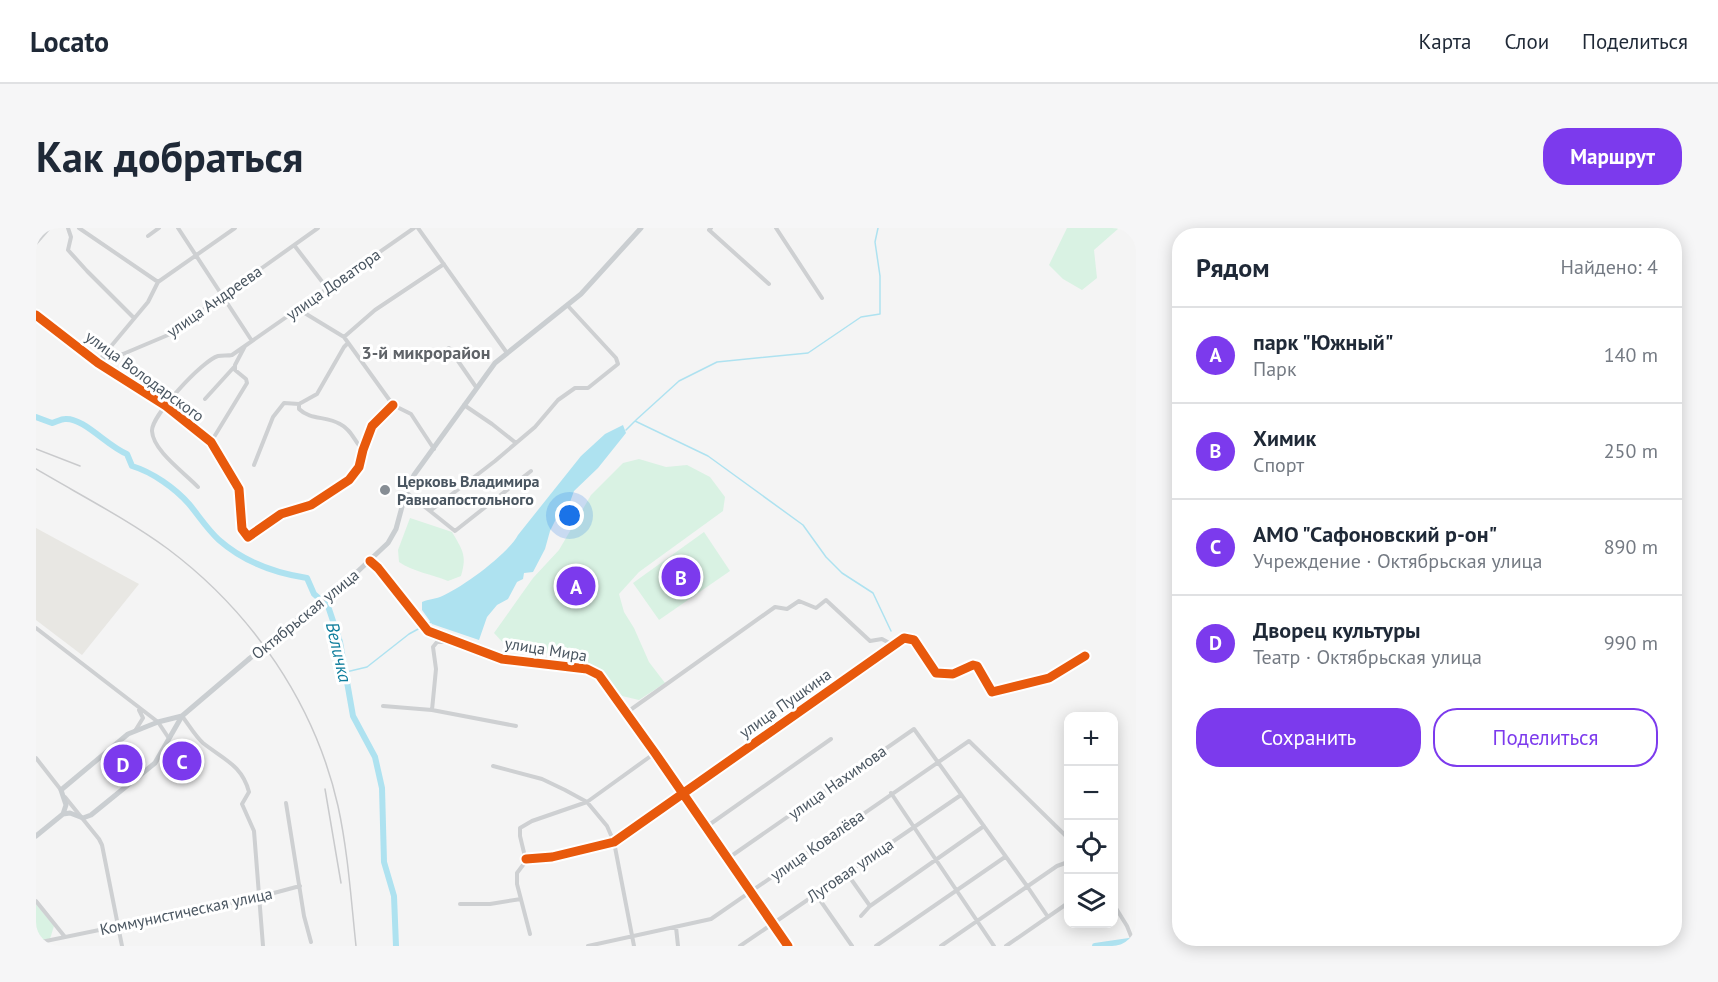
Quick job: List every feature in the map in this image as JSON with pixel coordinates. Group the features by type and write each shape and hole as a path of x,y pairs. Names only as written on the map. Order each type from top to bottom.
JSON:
{"main road":[{"name":"Октябрьская улица","path":"83,818 91,815 154,763 182,716 370,561 388,543 414,475 487,372 507,353 582,294 641,228"},
{"name":"Октябрьская улица","path":"61,790 135,730 182,716"},
{"path":"61,790 66,805 63,814"},
{"path":"36,836 63,814 70,813 83,818"}],"street":[{"path":"36,243 49,228"},
{"path":"68,228 72,237 68,249 134,318"},
{"path":"79,228 158,282"},
{"path":"148,236 159,228"},
{"path":"178,228 252,341"},
{"path":"100,361 148,302 158,282 235,228"},
{"name":"улица Андреева","path":"100,361 131,352 168,335 318,228"},
{"path":"416,228 507,353"},
{"name":"улица Доватора","path":"198,487 161,450 152,432 153,423 166,406 192,376 217,356 232,355 416,228"},
{"path":"711,228 709,230 769,284"},
{"path":"776,228 822,298"},
{"path":"294,245 327,288"},
{"path":"344,338 375,310 444,264"},
{"path":"430,511 535,427 558,400 575,388 588,388 618,364 616,358 568,306"},
{"path":"298,309 344,338 393,405 411,414 434,449"},
{"name":"улица Володарского","path":"36,315 166,406 211,442 239,489 242,529 248,537 281,514 311,505 349,480 359,467 363,450"},
{"path":"254,465 273,417 284,403 299,404 317,394 348,343"},
{"path":"205,399 235,365 245,345"},
{"path":"434,358 449,348 476,387"},
{"path":"211,442 247,383 246,379 235,370 235,365"},
{"path":"299,404 299,409 305,415 340,424 353,434 363,450 372,426 393,405"},
{"path":"464,405 516,443"},
{"path":"406,492 455,531 531,471"},
{"name":"улица Мира","path":"370,561 428,631 502,659 587,669 599,675 788,946"},
{"path":"626,713 775,607 787,609 799,601 816,608 825,600 870,641 882,639 893,645"},
{"path":"36,628 158,722 168,737"},
{"name":"улица Пушкина","path":"614,842 904,638 914,640 936,673 953,674 973,664 977,666 992,692 1049,678 1085,656"},
{"path":"432,710 436,669 433,647 437,642 453,642"},
{"path":"135,704 143,718 135,730"},
{"path":"383,706 432,710 516,726"},
{"path":"182,716 195,735 233,763 247,783 249,792 242,804 254,831 263,946"},
{"name":"улица Нахимова","path":"727,859 914,729 938,762"},
{"path":"706,827 831,739"},
{"name":"улица Ковалёва","path":"588,946 711,919 969,741 1064,834"},
{"path":"530,934 518,894 517,873 524,867 526,859 519,836 520,828 532,821 587,802 655,753"},
{"path":"36,758 102,845 122,946"},
{"path":"938,762 1048,917"},
{"path":"493,766 542,779 587,802 607,826 614,842 634,946"},
{"path":"891,793 994,946"},
{"name":"Луговая улица","path":"740,946 961,795"},
{"path":"286,803 304,916 311,942"},
{"path":"861,916 870,906 984,826"},
{"path":"526,859 552,857 614,842"},
{"path":"876,946 1005,857"},
{"path":"941,946 1064,864"},
{"path":"846,872 870,906"},
{"name":"Коммунистическая улица","path":"36,943 259,897 300,886"},
{"path":"815,893 852,946"},
{"path":"460,904 521,899"},
{"path":"36,901 65,937"},
{"path":"1006,946 1064,906"},
{"path":"1118,912 1127,926 1135,946"},
{"path":"676,927 678,946"}],"shaded area":[{"path":"36,528 139,584 82,655 36,620"}],"green space":[{"path":"1067,228 1119,228 1094,250 1097,278 1082,290 1063,279 1049,265"},
{"path":"639,459 666,467 687,465 710,477 725,497 723,511 639,572 619,594 624,612 649,662 665,683 639,700 622,696 588,666 537,651 508,648 494,633 533,578 559,550 591,495 623,463"},
{"path":"410,518 452,532 463,553 464,563 461,576 448,581 417,571 399,562 398,550"},
{"path":"704,532 730,571 659,620 633,583"},
{"path":"36,904 54,926 50,939 36,941"}],"water":[{"path":"623,425 626,433 598,468 574,491 570,502 558,515 533,572 524,573 523,579 517,582 508,599 497,605 487,617 479,640 432,624 422,610 422,602 449,593 505,552 581,456 605,434"}],"waterway":[{"path":"636,420 679,381 717,362 808,353 861,317 880,314 880,276 875,242 878,228"},
{"name":"Величка","path":"36,417 52,423 63,419 72,420 88,427 127,454 132,466 155,476 177,492 215,536 229,548 260,565 307,578 314,594 328,606 340,642 353,716 375,757 382,788 384,862 394,896 396,946"},
{"path":"626,430 635,421 708,456 803,525 826,557 842,573 873,593 891,631"},
{"path":"346,672 367,667 409,634 431,622"},
{"path":"1095,946 1136,940"}],"railway":[{"path":"36,449 80,466"},
{"path":"36,469 120,517 168,549 227,601 276,663 314,732 328,768 344,841 356,946"},
{"path":"325,789 341,883"}],"cycle path":[{"path":"36,315 98,363 166,406 211,442 239,489 242,529 248,537 281,514 311,505 349,480 359,467 372,426 393,405"},
{"path":"370,561 428,631 502,659 587,669 599,675 788,946"},
{"path":"526,859 552,857 614,842 904,638 914,640 936,673 953,674 973,665 977,666 992,692 1049,678 1085,656"}],"place":[{"name":"Церковь Владимира Равноапостольного","path":"385,490"},
{"name":"Химик","path":"681,577"},
{"name":"парк \"Южный\"","path":"576,586"},
{"name":"АМО \"Сафоновский р-он\"","path":"182,761"},
{"name":"Дворец культуры","path":"123,764"}],"district":[{"name":"3-й микрорайон","path":"426,352"}]}
